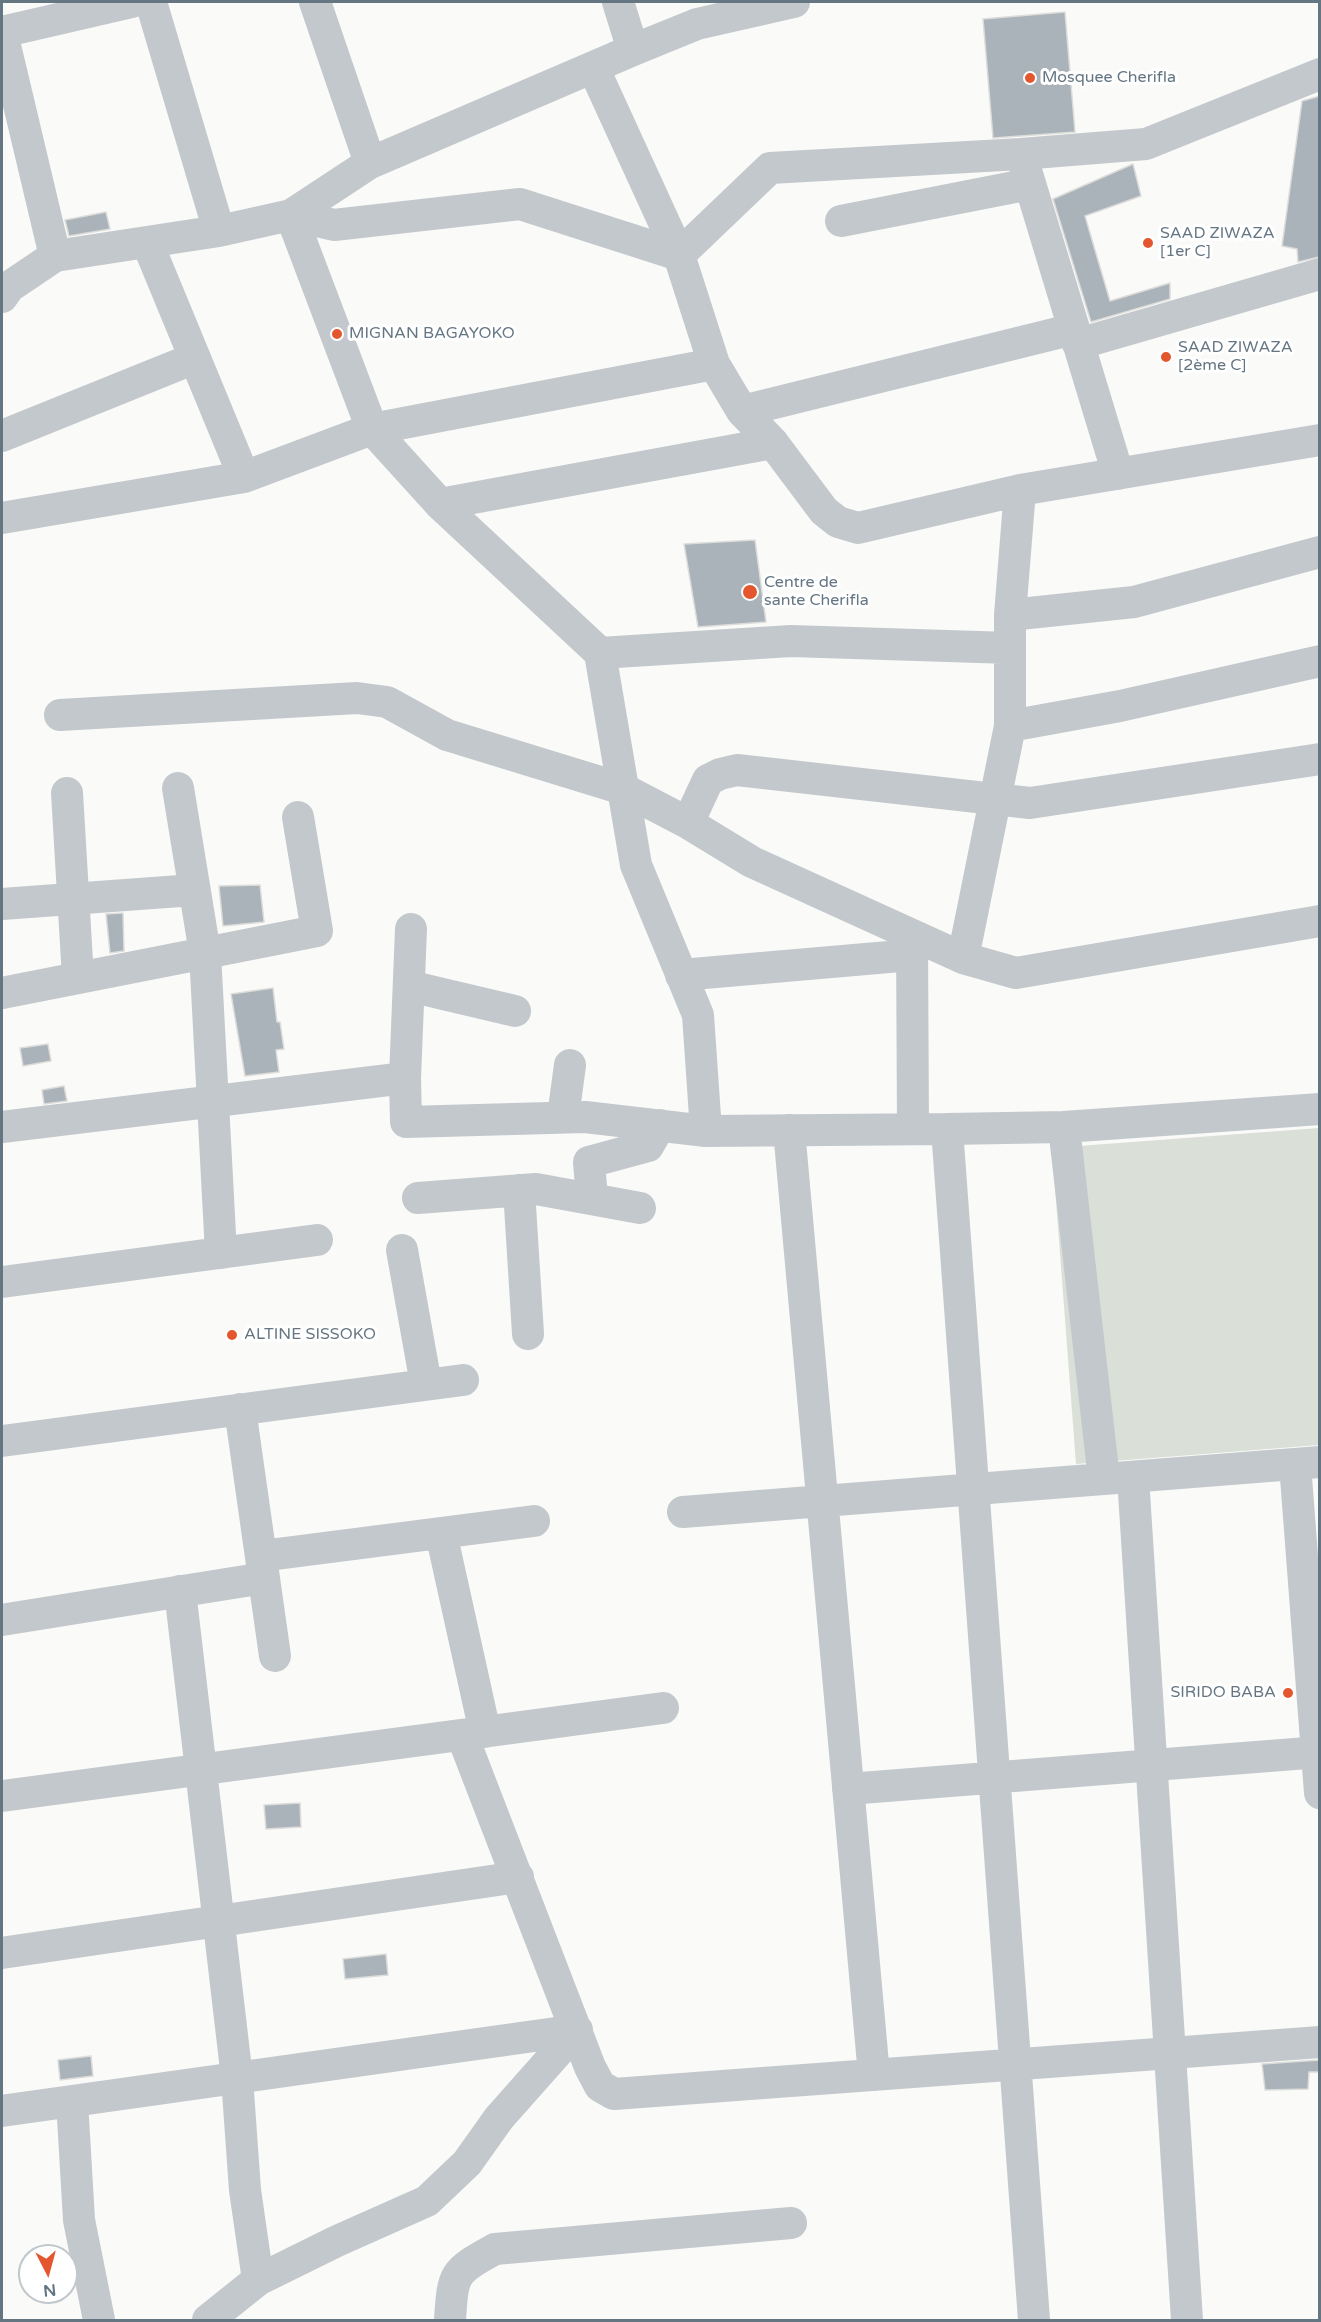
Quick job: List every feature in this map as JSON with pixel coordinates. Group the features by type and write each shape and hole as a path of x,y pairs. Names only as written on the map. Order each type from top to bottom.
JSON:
{"street":[{"path":"55,256 2,33 132,2"},
{"path":"151,2 219,231"},
{"path":"315,2 370,164"},
{"path":"618,2 633,51"},
{"path":"4,290 55,256 219,231 291,215 370,164 633,51 697,24 794,2"},
{"path":"593,68 679,255 714,364 742,411 773,443 824,511 838,522 858,528 1020,490 1320,440"},
{"path":"679,255 770,168 1021,154 1146,144 1320,74"},
{"path":"1021,154 1118,474"},
{"path":"841,221 1030,184"},
{"path":"291,215 334,225 520,204 679,255"},
{"path":"291,215 372,429 440,504 600,653 636,865 698,1016 706,1131"},
{"path":"147,242 244,477"},
{"path":"742,411 1076,336 1320,274"},
{"path":"2,436 195,358"},
{"path":"2,518 244,477 372,429 714,364"},
{"path":"440,504 773,443"},
{"path":"963,958 1010,726 1010,615 1020,490"},
{"path":"1010,615 1134,602 1320,552"},
{"path":"600,653 791,641 1010,648"},
{"path":"1010,726 1120,706 1320,662"},
{"path":"60,715 357,698 387,702 447,735 623,789 688,823 752,862 912,945 1016,974 1320,921"},
{"path":"688,823 708,780 737,770 1030,803 1320,759"},
{"path":"178,788 205,953 221,1253"},
{"path":"67,793 78,978"},
{"path":"2,993 317,931 298,817"},
{"path":"2,904 194,890"},
{"path":"411,929 405,1078 406,1122 585,1117 706,1131 947,1129 1064,1127 1320,1109"},
{"path":"681,975 912,945"},
{"path":"912,945 913,1129"},
{"path":"409,986 515,1011"},
{"path":"563,1117 570,1065"},
{"path":"2,1127 405,1078"},
{"path":"592,1199 590,1162 648,1146 660,1125"},
{"path":"1064,1127 1119,1478 1152,1765 1187,2320"},
{"path":"947,1129 1034,2320"},
{"path":"789,1130 874,2075"},
{"path":"417,1198 536,1189 640,1208"},
{"path":"519,1190 528,1334"},
{"path":"2,1282 317,1240"},
{"path":"402,1250 426,1384"},
{"path":"2,1440 463,1380"},
{"path":"240,1409 275,1656"},
{"path":"683,1512 1307,1463 1320,1793"},
{"path":"2,1620 180,1592 262,1567 441,1533 534,1521"},
{"path":"441,1533 474,1733 518,1877 590,2067 600,2086 614,2094 1320,2042"},
{"path":"180,1592 237,2078 245,2190 258,2280"},
{"path":"2,1796 663,1708"},
{"path":"848,1790 1318,1752"},
{"path":"2,1953 518,1877"},
{"path":"2,2111 577,2030"},
{"path":"208,2320 258,2280 336,2241 427,2201 467,2163 499,2118 577,2030"},
{"path":"72,2101 79,2220 99,2320"},
{"path":"450,2320 452,2283 472,2262 495,2249 791,2223"}],"shaded area":[{"path":"1319,1128 1319,1445 1076,1464 1052,1148"}],"building":[{"name":"Mosquee Cherifla","path":"1065,12 1075,132 993,138 983,19"},
{"path":"1320,96 1320,253 1319,257 1298,262 1297,249 1282,246 1302,101"},
{"path":"1133,164 1141,196 1085,216 1110,301 1170,283 1170,299 1091,322 1053,199"},
{"path":"106,212 110,229 69,236 65,220"},
{"path":"755,540 766,622 698,627 684,544"},
{"path":"260,885 264,922 223,926 219,886"},
{"path":"123,913 124,951 110,953 106,914"},
{"path":"273,988 277,1022 280,1022 284,1049 276,1050 279,1072 245,1076 231,994"},
{"path":"48,1044 51,1061 23,1066 20,1048"},
{"path":"64,1086 67,1101 44,1104 42,1090"},
{"path":"300,1803 301,1827 266,1829 264,1805"},
{"path":"386,1954 388,1975 345,1979 343,1959"},
{"path":"91,2056 93,2076 60,2080 58,2060"},
{"path":"1320,2060 1320,2072 1309,2072 1308,2089 1265,2090 1262,2064"}],"place":[{"name":"Mosquee Cherifla","path":"1030,78"},
{"name":"SAAD ZIWAZA [1er C]","path":"1148,243"},
{"name":"MIGNAN BAGAYOKO","path":"337,334"},
{"name":"SAAD ZIWAZA [2ème C]","path":"1166,357"},
{"name":"Centre de sante Cherifla","path":"750,592"},
{"name":"ALTINE SISSOKO","path":"232,1335"},
{"name":"SIRIDO BABA","path":"1288,1693"}]}
